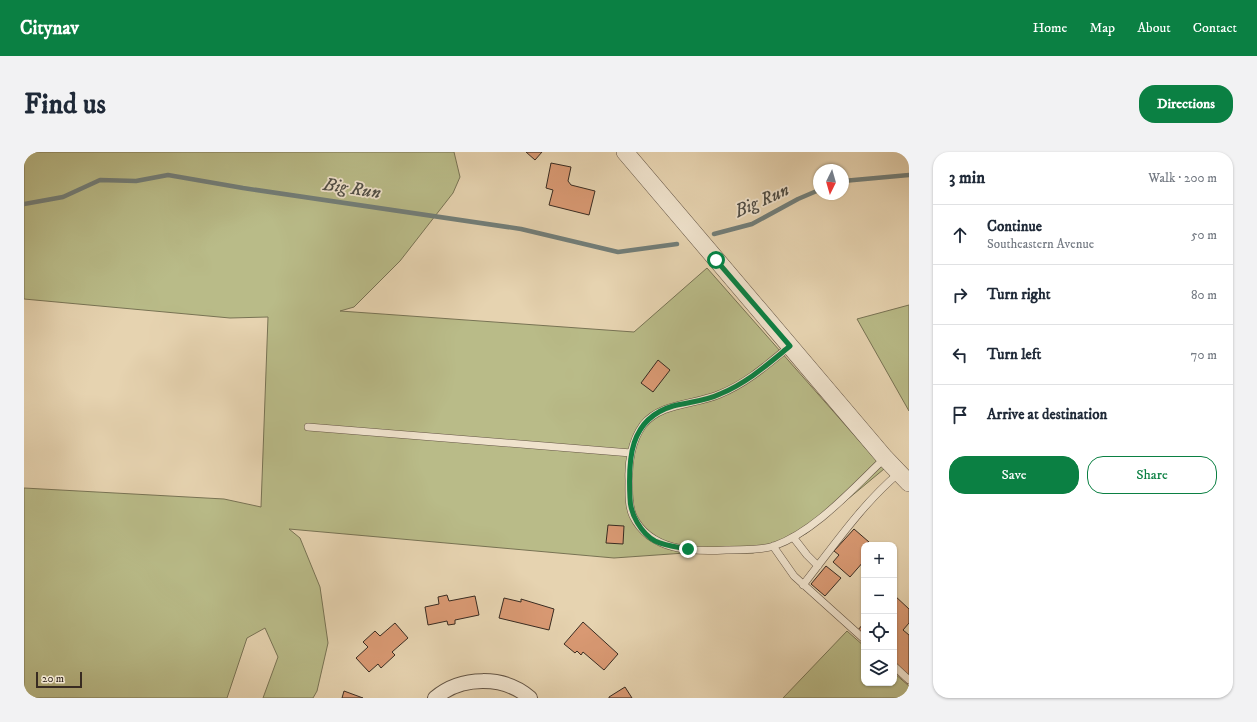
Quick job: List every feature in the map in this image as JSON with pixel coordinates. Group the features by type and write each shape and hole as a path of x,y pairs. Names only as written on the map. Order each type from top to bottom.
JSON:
{"street":[{"path":"625,152 885,458 904,478"},
{"path":"435,698 454,686 467,682 489,681 516,689 530,698"}],"lane":[{"path":"790,346 755,375 720,395 672,407 654,416 644,424 638,434 629,466 630,502 633,515 640,527 655,541 688,549 721,550 773,546 793,537 822,516 885,458"},
{"path":"308,427 632,453"},
{"path":"803,585 852,524 890,481 904,478"},
{"path":"793,537 807,556 818,566"},
{"path":"773,546 794,576 861,636"},
{"path":"897,669 909,680"}],"green space":[{"path":"24,152 454,152 460,177 453,193 400,261 354,307 340,311 634,332 707,268 884,469 807,533 792,541 753,553 685,553 614,558 289,529 300,538 320,587 328,643 317,691 313,698 263,698 278,657 265,628 247,638 227,698 24,698 24,488 224,499 261,507 268,317 230,318 24,299"},
{"path":"909,305 909,411 857,319"},
{"path":"847,631 861,643 861,686 897,686 897,676 909,686 909,698 783,698"}],"building":[{"path":"526,152 542,152 535,160"},
{"path":"551,163 571,167 568,181 571,185 595,191 589,215 549,205 553,190 546,188"},
{"path":"658,360 670,370 653,392 641,383"},
{"path":"608,525 624,526 623,544 606,543"},
{"path":"854,529 869,542 861,542 861,564 850,577 833,562 839,555 834,551"},
{"path":"826,566 841,578 825,596 811,584"},
{"path":"447,595 449,601 475,596 479,615 455,620 455,624 448,625 447,621 428,625 425,607 439,604 438,597"},
{"path":"504,598 521,602 521,599 554,609 549,630 499,618"},
{"path":"897,598 909,609 909,623 903,630 909,635 909,676 897,666"},
{"path":"583,622 618,654 604,670 583,652 581,655 577,651 575,653 564,644"},
{"path":"395,623 408,638 392,652 395,655 381,668 378,664 369,672 356,658 368,647 363,642 375,631 380,636"},
{"path":"861,626 861,634 857,631"},
{"path":"625,687 632,698 609,698 609,697"},
{"path":"344,691 363,698 342,698"}],"waterway":[{"name":"Big Run","path":"24,204 63,197 100,180 136,181 168,175 243,188 521,229 618,252 677,244"},
{"name":"Big Run","path":"849,180 909,175"},
{"name":"Big Run","path":"714,234 752,224 813,193"}],"route":[{"path":"688,549 655,541 640,527 633,515 630,502 629,466 638,434 644,424 654,416 672,407 720,395 735,387 755,375 790,346 716,260"}]}
